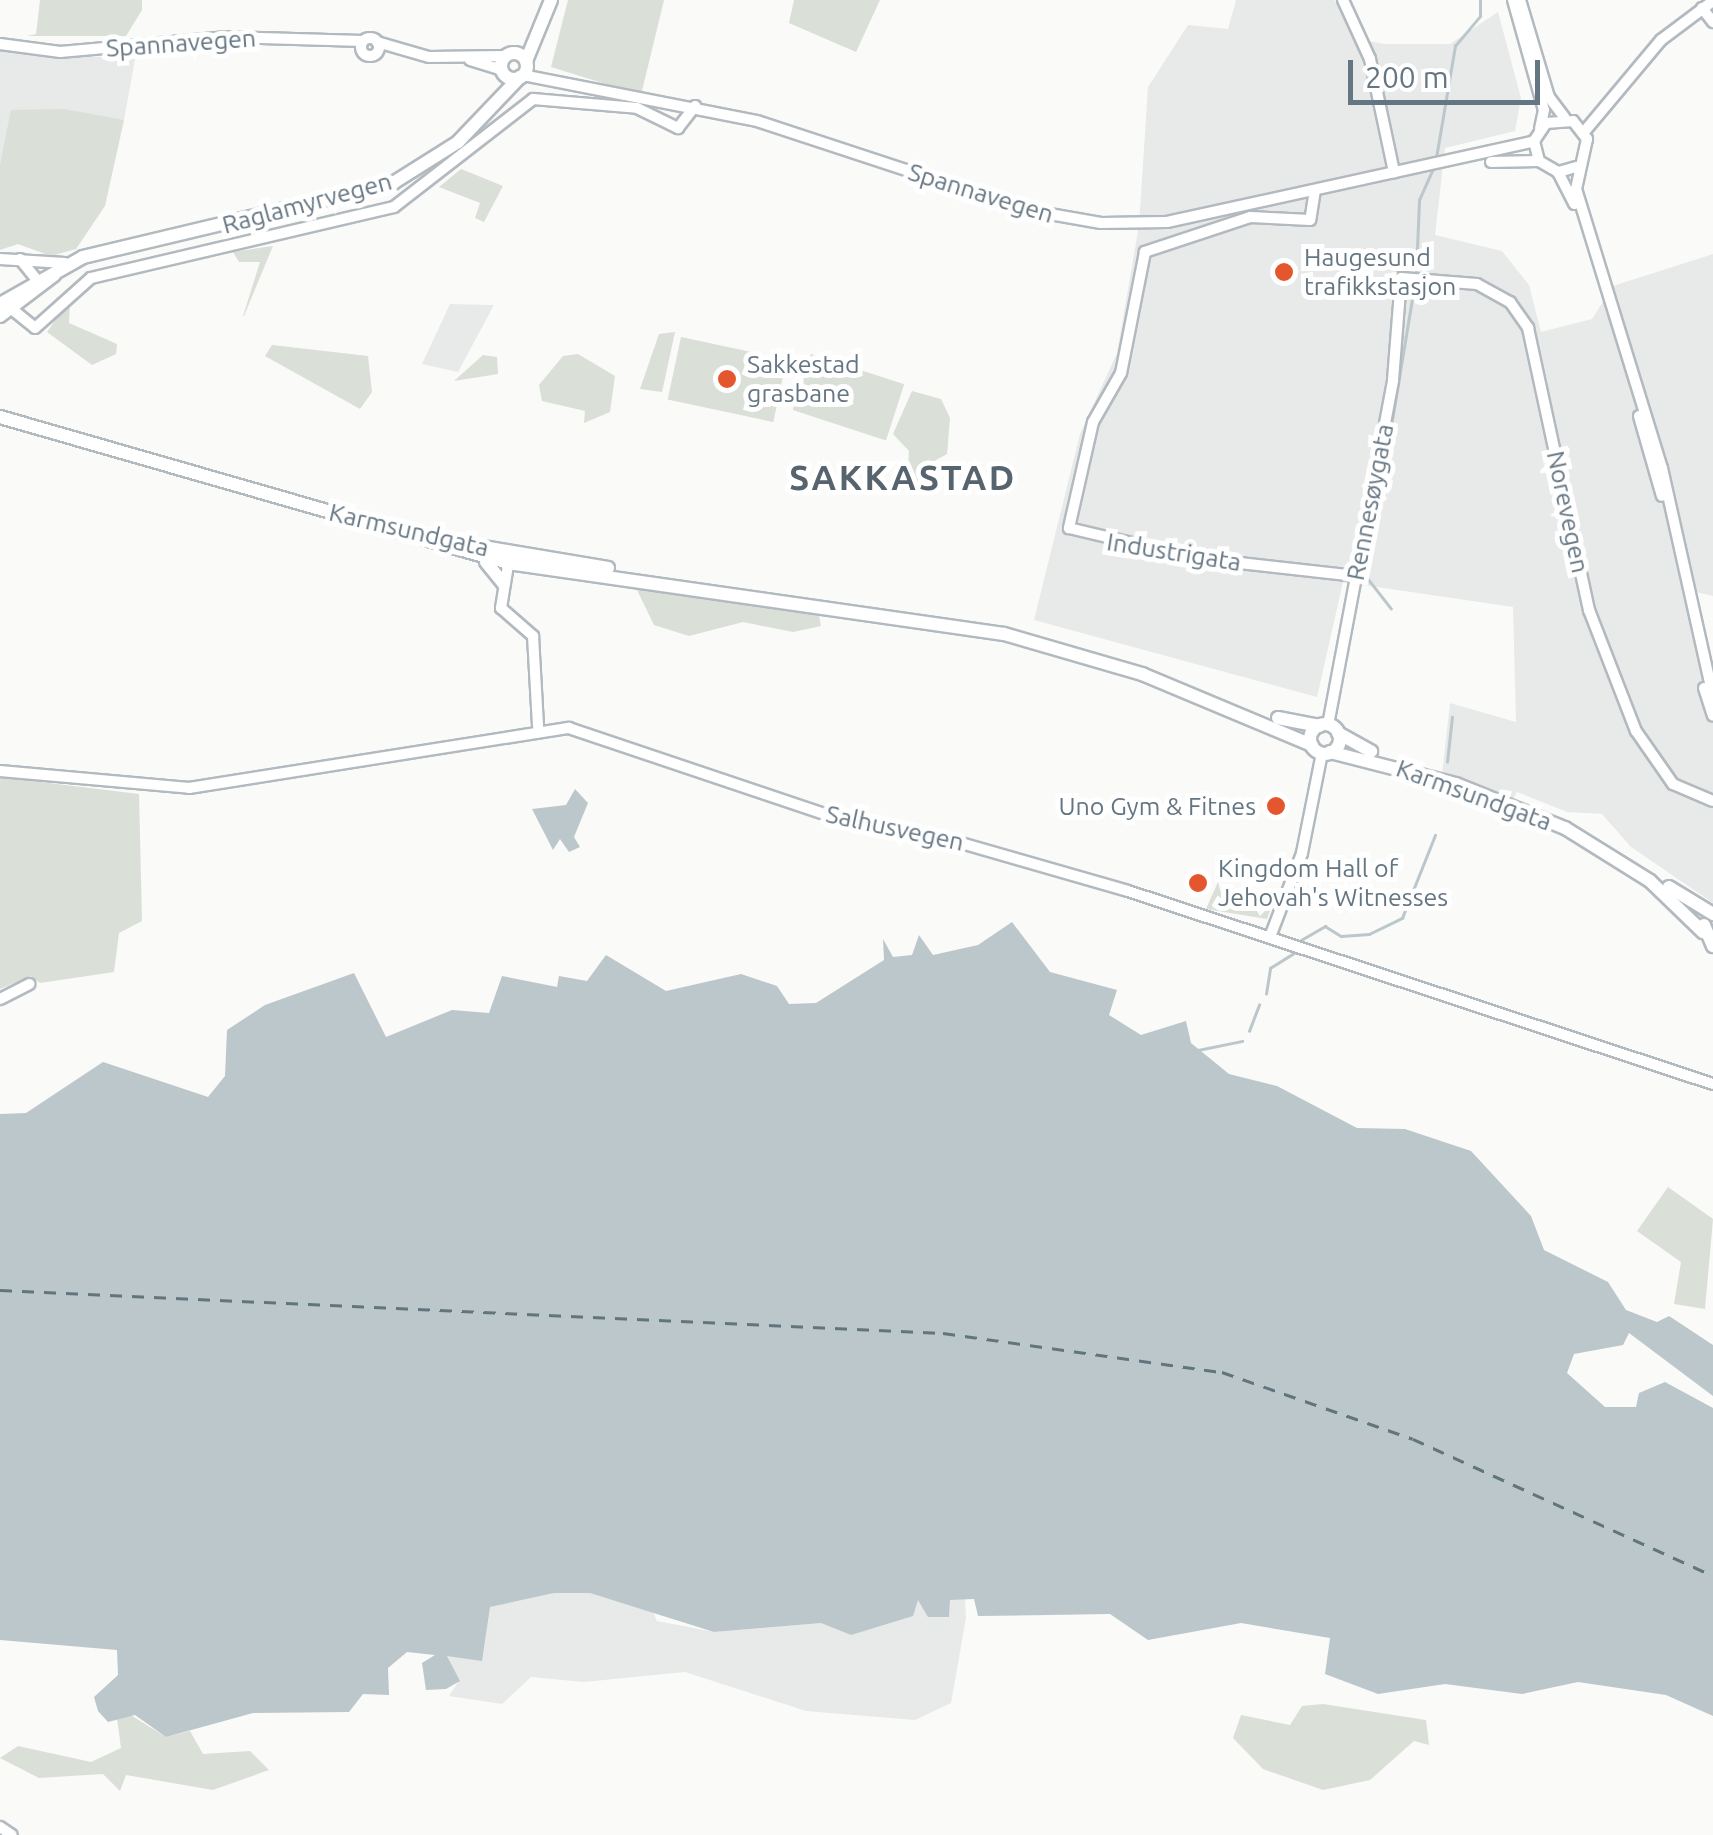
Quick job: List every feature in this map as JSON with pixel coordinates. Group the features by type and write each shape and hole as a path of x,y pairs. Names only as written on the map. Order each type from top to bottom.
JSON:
{"highway":[{"name":"Raglamyrvegen","path":"472,128 505,63 550,0"},
{"name":"Raglamyrvegen","path":"4,310 38,279 64,263 375,189 426,165 472,128 524,69 550,0"},
{"path":"505,63 524,69"},
{"path":"505,63 524,69"},
{"name":"Raglamyrvegen","path":"38,279 126,247"},
{"name":"Karmsundgata","path":"0,415 471,554 828,604 1004,634 1329,728 1567,824 1713,915"},
{"name":"Karmsundgata","path":"0,415 336,514 509,558"},
{"path":"471,554 504,584"},
{"name":"Karmsundgata","path":"1142,674 1321,750 1456,784 1564,828 1650,881 1713,946"},
{"path":"1321,750 1329,728"},
{"path":"1321,750 1329,728"},
{"path":"1703,932 1713,915"}],"main road":[{"path":"1343,0 1370,58 1394,172"},
{"path":"1516,0 1548,96 1584,132"},
{"path":"1516,0 1544,110 1537,136 1539,161"},
{"path":"1713,1 1603,105 1584,132 1576,168 1666,483 1713,696"},
{"path":"1702,8 1713,22"},
{"name":"Spannavegen","path":"0,43 88,50 227,37 363,47"},
{"path":"363,47 377,42 410,54"},
{"path":"376,55 377,42"},
{"path":"363,47 376,55 410,54 505,63"},
{"name":"Spannavegen","path":"524,69 695,106 1076,220 1167,222 1465,160"},
{"path":"4,310 35,328 91,278 394,207 444,177 533,99 637,108 678,128 695,106"},
{"path":"1465,160 1537,136 1603,105"},
{"path":"1465,160 1539,161 1558,172 1656,471 1713,716"},
{"path":"1558,172 1576,168"},
{"name":"Industrigata","path":"1315,190 1310,220 1250,218 1145,252 1121,373 1093,422 1069,528 1181,556 1356,576"},
{"path":"25,258 38,279"},
{"path":"0,259 64,263"},
{"name":"Rennesøygata","path":"1329,728 1393,380 1401,278"},
{"name":"Norevegen","path":"1401,278 1484,286 1522,316 1589,610 1622,700 1662,773 1712,798"},
{"path":"509,558 502,614 533,636 538,726"},
{"name":"Salhusvegen","path":"0,770 131,789 238,784 538,726 615,740 842,820 966,843 1270,937 1713,1084"},
{"path":"1270,937 1302,852 1321,750"},
{"path":"0,999 29,984"},
{"path":"0,1827 12,1835"}],"shaded area":[{"path":"40,0 142,0 142,10 126,36 27,36 36,34"},
{"path":"568,0 664,0 641,95 551,67"},
{"path":"794,0 880,0 856,52 789,23"},
{"path":"1236,0 1335,0 1353,38 1384,44 1450,44 1498,12 1521,98 1515,131 1445,148 1435,235 1502,251 1529,285 1541,332 1592,319 1613,286 1713,254 1713,596 1696,592 1695,604 1713,681 1713,903 1631,847 1602,814 1567,812 1517,792 1510,804 1441,784 1450,703 1516,722 1513,607 1343,582 1317,697 1034,620 1080,434 1117,353 1139,225 1148,87 1188,25 1228,29"},
{"path":"0,51 135,59 124,120 12,110 0,164"},
{"path":"64,109 124,120 105,206 76,249 51,256 18,244 0,250 0,164 11,110"},
{"path":"461,169 503,186 484,222 475,218 480,203 439,187"},
{"path":"273,246 243,316 260,262 239,262 233,252"},
{"path":"70,299 69,323 117,344 116,354 92,365 47,332"},
{"path":"450,304 494,305 458,372 422,364"},
{"path":"675,332 662,392 640,389 659,334"},
{"name":"Sakkestad grasbane","path":"681,337 787,359 773,422 668,400"},
{"path":"272,345 368,356 372,392 360,409 265,356"},
{"path":"578,354 615,376 610,412 584,423 585,411 542,401 539,385 563,356"},
{"path":"811,354 904,384 886,440 793,410"},
{"path":"483,355 497,357 498,374 454,381"},
{"path":"912,391 941,399 950,418 947,454 925,466 920,484 907,484 909,451 893,434"},
{"path":"636,588 770,603 819,615 821,626 793,632 743,622 689,636 654,625"},
{"path":"0,777 139,794 142,921 119,933 114,972 40,983 31,976 0,989"},
{"path":"575,789 588,803 574,837 580,847 569,852 560,839 553,850 532,809 566,805"},
{"path":"1218,882 1223,901 1211,909 1247,896 1260,916 1273,903 1267,919 1206,909"},
{"path":"1012,922 1050,972 1117,990 1109,1015 1141,1035 1186,1021 1191,1043 1229,1074 1277,1086 1357,1128 1405,1129 1471,1151 1531,1216 1544,1250 1608,1282 1626,1310 1657,1322 1669,1316 1713,1345 1713,1396 1629,1333 1623,1345 1574,1354 1567,1373 1605,1407 1636,1407 1639,1393 1665,1382 1713,1408 1713,1716 1666,1695 1578,1682 1522,1694 1445,1684 1378,1694 1325,1674 1330,1638 1241,1623 1148,1640 1110,1614 978,1616 974,1599 950,1600 949,1617 928,1617 918,1600 913,1616 851,1635 821,1623 714,1632 590,1593 554,1593 490,1607 482,1661 447,1656 460,1681 446,1689 426,1690 422,1663 435,1655 407,1652 388,1668 389,1695 363,1694 349,1712 253,1713 166,1737 135,1715 108,1722 98,1711 94,1697 118,1675 117,1650 0,1640 0,1114 26,1113 103,1062 208,1097 225,1076 227,1030 265,1005 354,973 386,1037 452,1010 489,1013 502,976 557,987 559,976 587,981 606,955 666,991 741,974 777,986 789,1004 816,1003 884,960 883,939 893,957 912,955 919,935 933,955 978,945"},
{"path":"1668,1187 1713,1219 1705,1309 1674,1304 1681,1262 1637,1231"},
{"path":"553,1593 590,1593 653,1612 657,1621 715,1632 821,1623 851,1635 880,1619 905,1619 918,1600 949,1616 950,1600 965,1599 966,1618 951,1703 915,1720 806,1711 685,1672 584,1682 531,1677 502,1704 449,1696 459,1681 447,1656 490,1607"},
{"path":"1323,1704 1426,1720 1429,1745 1414,1741 1370,1780 1323,1790 1263,1769 1233,1738 1241,1715 1290,1725 1302,1706"},
{"path":"129,1714 166,1737 190,1731 203,1754 250,1751 269,1770 213,1790 126,1775 120,1791 103,1774 39,1778 0,1758 18,1746 91,1762 121,1748 117,1718"}],"waterway":[{"path":"1436,158 1455,46 1480,16 1480,0"},
{"path":"1416,273 1419,200 1434,166"},
{"path":"1391,609 1366,577 1415,281"},
{"path":"1447,762 1452,717"},
{"path":"1301,940 1325,926 1341,936 1369,934 1402,918 1435,835"},
{"path":"1266,994 1270,968 1294,953"},
{"path":"1249,1031 1259,1005"},
{"path":"1198,1050 1242,1041"}],"ferry route":[{"path":"0,1290 943,1333 1222,1372 1413,1439 1713,1576"}],"place":[{"name":"Haugesund trafikkstasjon","path":"1284,272"},
{"name":"Sakkestad grasbane","path":"727,379"},
{"name":"Uno Gym & Fitnes","path":"1276,806"},
{"name":"Kingdom Hall of Jehovah's Witnesses","path":"1198,883"}],"district":[{"name":"SAKKASTAD","path":"903,477"}]}
